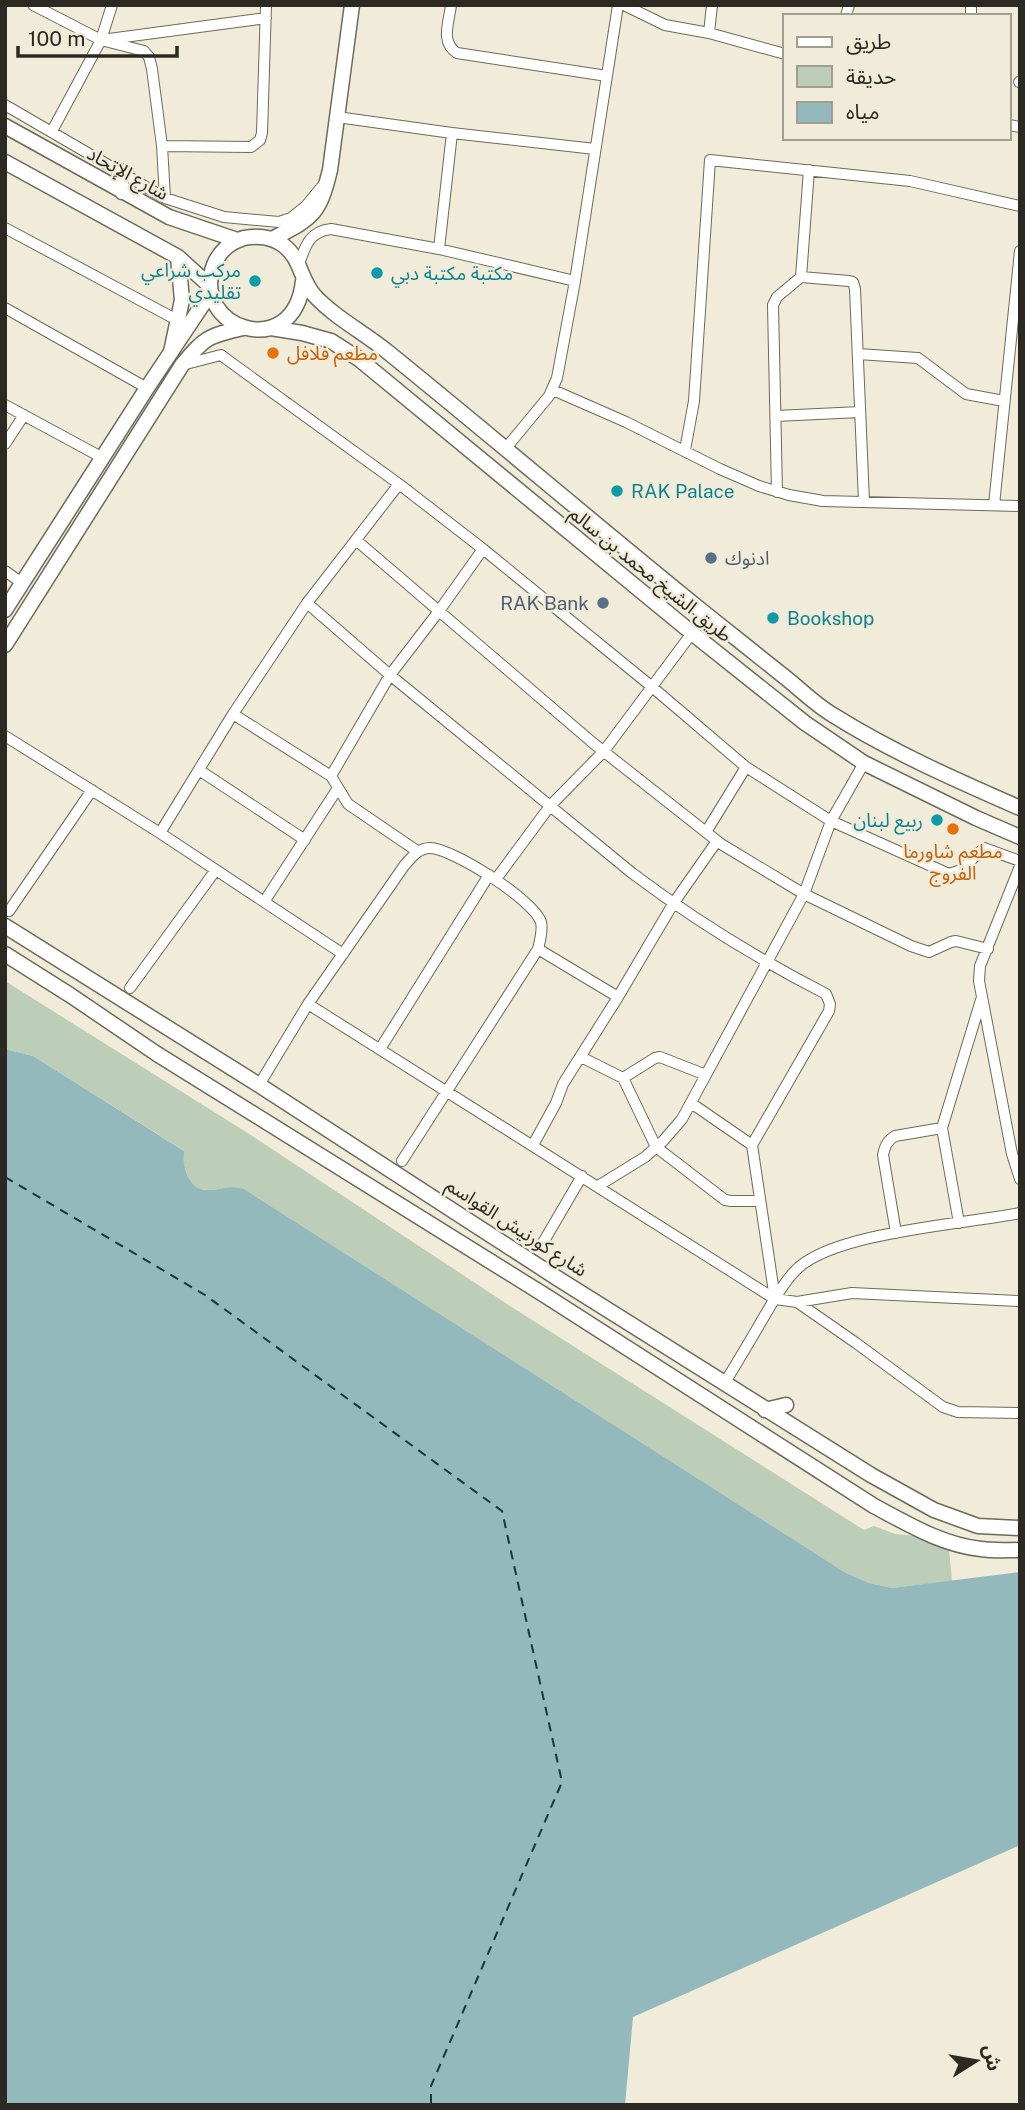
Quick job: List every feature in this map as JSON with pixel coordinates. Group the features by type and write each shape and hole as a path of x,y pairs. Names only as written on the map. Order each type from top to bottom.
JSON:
{"main road":[{"path":"272,239 303,223 319,207 329,178 352,5"},
{"name":"شارع الإتحاد","path":"5,126 169,217 237,240"},
{"path":"5,162 178,257 211,289"},
{"path":"120,171 122,192"},
{"path":"248,237 272,239 284,245 299,264 303,281 302,296 285,321 271,328 243,328 220,313 213,300 211,272 217,259 237,240 248,237"},
{"path":"171,352 182,300 178,257"},
{"name":"طريق الشيخ محمد بن سالم","path":"303,281 332,312 381,345 583,515 830,713 900,753 1020,808"},
{"path":"5,610 211,289"},
{"path":"5,645 182,365 201,342 218,334 243,328"},
{"name":"طريق الشيخ محمد بن سالم","path":"271,328 331,341 359,359 805,723 864,763 1020,837"},
{"name":"شارع كورنيش القواسم","path":"5,926 871,1475 934,1510 978,1526 1020,1528"},
{"path":"5,954 157,1054 570,1311 874,1506 926,1534 954,1544 981,1549 1020,1550"},
{"path":"765,1410 786,1405"}],"street":[{"path":"33,5 101,40 144,51 149,57 162,146 165,198"},
{"path":"52,131 101,40 113,5"},
{"path":"162,146 251,147 260,139 266,5"},
{"path":"451,5 446,40 448,46 457,53 607,76"},
{"path":"506,448 553,390 575,281 607,76 621,5 665,25 709,33 783,53"},
{"path":"709,33 712,5"},
{"path":"101,40 266,18"},
{"path":"5,105 165,198 224,217 279,222 291,218 306,206 329,178"},
{"path":"337,117 595,149"},
{"path":"439,248 452,132"},
{"path":"685,450 694,401 710,160 910,181 1020,206"},
{"path":"801,277 809,170"},
{"path":"5,228 179,321"},
{"path":"299,264 311,237 326,229 439,248 575,281"},
{"path":"994,505 1020,251"},
{"path":"777,492 773,305 777,297 801,277 853,282 864,502"},
{"path":"5,309 147,388"},
{"path":"858,354 918,358 966,394 1004,401"},
{"path":"182,365 221,355 399,484 483,549 746,767 831,821 949,874 961,870 984,848 1020,861"},
{"path":"553,390 730,473 777,492 823,501 1020,506"},
{"path":"5,405 103,458"},
{"path":"775,416 860,412"},
{"path":"5,444 24,415"},
{"path":"160,833 233,714 307,603 399,484"},
{"path":"356,540 604,751 717,841 804,894 911,946 929,952 951,942 988,949"},
{"path":"331,776 390,676 483,549"},
{"path":"5,571 22,583"},
{"path":"307,603 390,676 673,904 768,964 826,994 830,1004 828,1011 752,1145 775,1299"},
{"path":"380,1049 492,877 550,806 604,751 692,633"},
{"path":"233,714 331,776 348,804 417,851"},
{"path":"5,736 160,833 344,954"},
{"path":"598,1186 645,1157 682,1119 804,894 831,821 864,763"},
{"path":"706,832 746,767"},
{"path":"199,770 304,840"},
{"path":"264,902 338,788"},
{"path":"9,911 92,790"},
{"path":"533,1145 556,1103 563,1084 673,904 717,841"},
{"path":"259,1085 308,1004 417,851 432,848 463,860 492,877 532,908 541,922 541,937 538,949 402,1161"},
{"path":"1020,866 980,966 979,981 1012,1154 1020,1179"},
{"path":"130,988 215,871"},
{"path":"538,949 618,997"},
{"path":"959,1223 942,1128 982,996"},
{"path":"308,1004 775,1299 797,1302 852,1293 1020,1301"},
{"path":"581,1057 623,1077 656,1147 724,1200 760,1201"},
{"path":"623,1077 660,1057 706,1075"},
{"path":"691,1103 752,1145"},
{"path":"896,1233 884,1147 895,1136 942,1128"},
{"path":"541,1245 582,1176"},
{"path":"724,1384 796,1269 821,1253 848,1244 933,1225 1020,1213"},
{"path":"797,1302 943,1406 958,1412 1020,1413"}],"green space":[{"path":"5,981 246,1132 510,1306 864,1530 874,1526 895,1534 948,1539 952,1581 892,1588 869,1583 846,1573 244,1189 231,1187 203,1190 197,1187 188,1178 183,1150 33,1056 5,1049"}],"water":[{"path":"5,1049 33,1056 184,1151 188,1178 197,1187 203,1190 231,1187 244,1189 846,1573 869,1583 892,1588 1020,1572 1020,1845 633,2017 625,2105 5,2105"}],"ferry route":[{"path":"5,1177 205,1295 502,1511 562,1782 431,2086 431,2105"}],"place":[{"name":"مكتبة مكتبة دبي","path":"377,273"},
{"name":"مركب شراعي تقليدي","path":"255,281"},
{"name":"مطعم فلافل","path":"273,353"},
{"name":"RAK Palace","path":"617,491"},
{"name":"ادنوك","path":"711,558"},
{"name":"RAK Bank","path":"603,603"},
{"name":"Bookshop","path":"773,618"},
{"name":"ربيع لبنان","path":"937,820"},
{"name":"مطعم شاورما الفروج","path":"953,829"}]}
